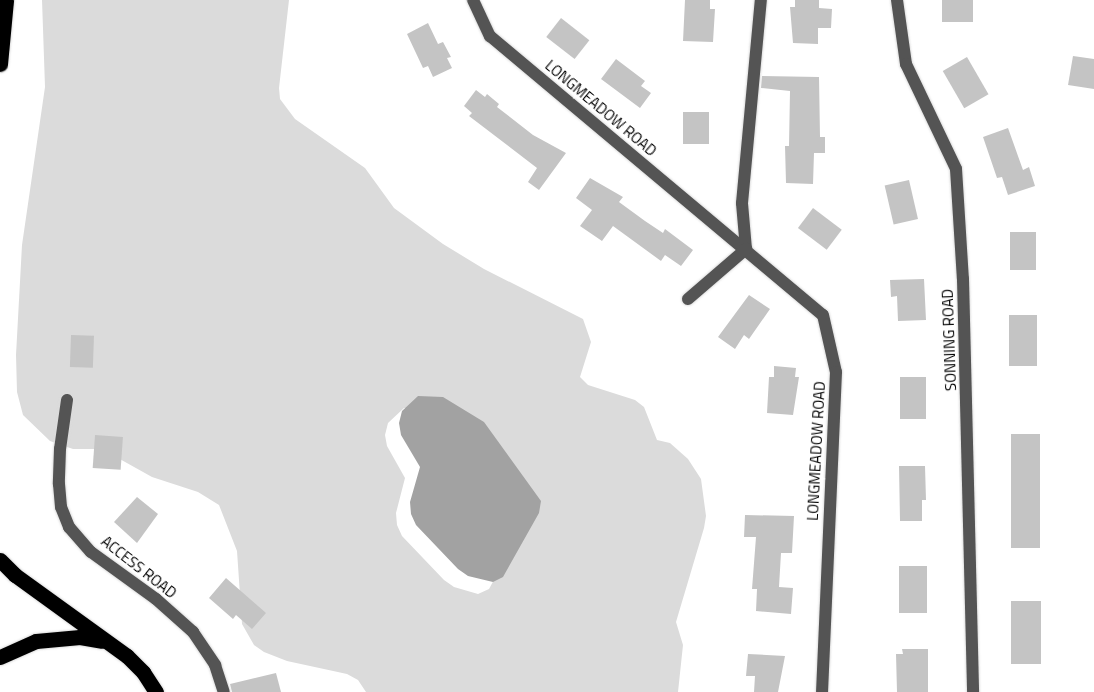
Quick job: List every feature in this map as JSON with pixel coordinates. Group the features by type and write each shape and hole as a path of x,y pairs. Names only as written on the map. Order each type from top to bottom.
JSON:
{"highway":[{"path":"0,64 6,0"},
{"path":"0,560 15,575 108,642 143,672 156,692"},
{"path":"0,657 14,648 50,638 80,637 108,642"}],"street":[{"name":"LONGMEADOW ROAD","path":"473,0 490,36 823,315 836,372 822,692"},
{"path":"688,299 746,249 742,203 761,0"},
{"name":"SONNING ROAD","path":"897,0 906,64 956,169 963,278 973,692"},
{"name":"ACCESS ROAD","path":"67,400 60,450 59,484 61,507 69,527 91,552 156,599 193,632 215,665 224,692"}],"shaded area":[{"path":"42,0 289,0 279,88 280,99 295,119 365,168 394,208 443,244 484,269 583,319 591,342 580,377 588,385 635,400 644,407 657,440 670,443 688,459 701,479 706,516 704,528 676,622 683,645 678,692 366,692 358,680 347,674 287,661 264,652 254,645 242,624 237,551 219,505 198,492 152,477 109,453 97,449 73,449 50,441 23,415 17,392 16,355 22,245 45,87","holes":["404,408 429,408 524,525 489,589 478,594 454,587 444,580 402,536 397,525 396,513 405,478 387,446 385,435 388,423"]},
{"path":"418,396 443,397 484,422 541,501 539,513 503,577 493,582 468,576 458,569 416,525 411,514 410,502 420,467 401,435 399,423 402,411"}],"building":[{"path":"685,0 710,0 710,9 715,9 713,42 683,41"},
{"path":"795,0 819,0 819,8 832,9 831,28 818,28 818,44 793,43 790,7 795,7"},
{"path":"942,0 973,0 973,22 942,22"},
{"path":"561,18 589,40 575,59 546,37"},
{"path":"428,23 438,44 443,42 451,57 447,58 452,68 433,77 428,66 423,68 407,34"},
{"path":"1073,56 1094,59 1094,89 1068,85"},
{"path":"967,57 988,94 964,108 943,71"},
{"path":"616,59 645,81 641,86 651,93 640,108 601,79"},
{"path":"762,76 819,77 820,137 825,137 825,153 814,153 813,184 786,183 785,146 789,146 790,91 761,88"},
{"path":"476,90 485,97 487,94 499,104 497,107 533,135 566,153 539,190 528,182 537,168 469,116 472,113 464,106"},
{"path":"683,112 709,112 709,144 683,144"},
{"path":"1008,128 1023,170 1029,167 1035,186 1008,195 1002,177 997,178 983,137"},
{"path":"590,178 623,197 619,202 645,221 663,233 665,229 693,250 681,266 665,255 661,261 613,226 602,241 580,226 592,210 576,198"},
{"path":"909,180 918,219 894,225 885,186"},
{"path":"813,208 842,230 827,250 798,228"},
{"path":"1010,232 1036,232 1036,270 1010,270"},
{"path":"924,279 926,320 898,321 897,296 891,297 890,280"},
{"path":"749,295 770,309 749,339 744,335 735,349 718,337"},
{"path":"1009,315 1037,315 1037,366 1009,366"},
{"path":"71,335 94,336 93,368 70,367"},
{"path":"774,366 796,368 795,377 799,377 793,415 767,413 769,377 774,377"},
{"path":"900,377 926,377 926,419 900,419"},
{"path":"1011,434 1040,434 1040,548 1011,548"},
{"path":"95,435 123,437 121,470 93,468"},
{"path":"899,466 925,466 926,500 922,500 922,521 900,521"},
{"path":"137,497 158,514 137,543 114,522"},
{"path":"745,515 794,516 792,553 781,553 779,587 793,588 791,614 756,611 757,589 752,589 756,537 744,537"},
{"path":"899,566 927,566 927,613 899,613"},
{"path":"226,578 266,613 252,629 236,615 233,619 209,598"},
{"path":"1011,601 1041,601 1041,664 1011,664"},
{"path":"902,649 928,649 928,692 897,692 896,654 903,654"},
{"path":"748,654 785,656 778,692 754,692 755,676 746,676"},
{"path":"276,673 281,692 232,692 230,684"}]}
